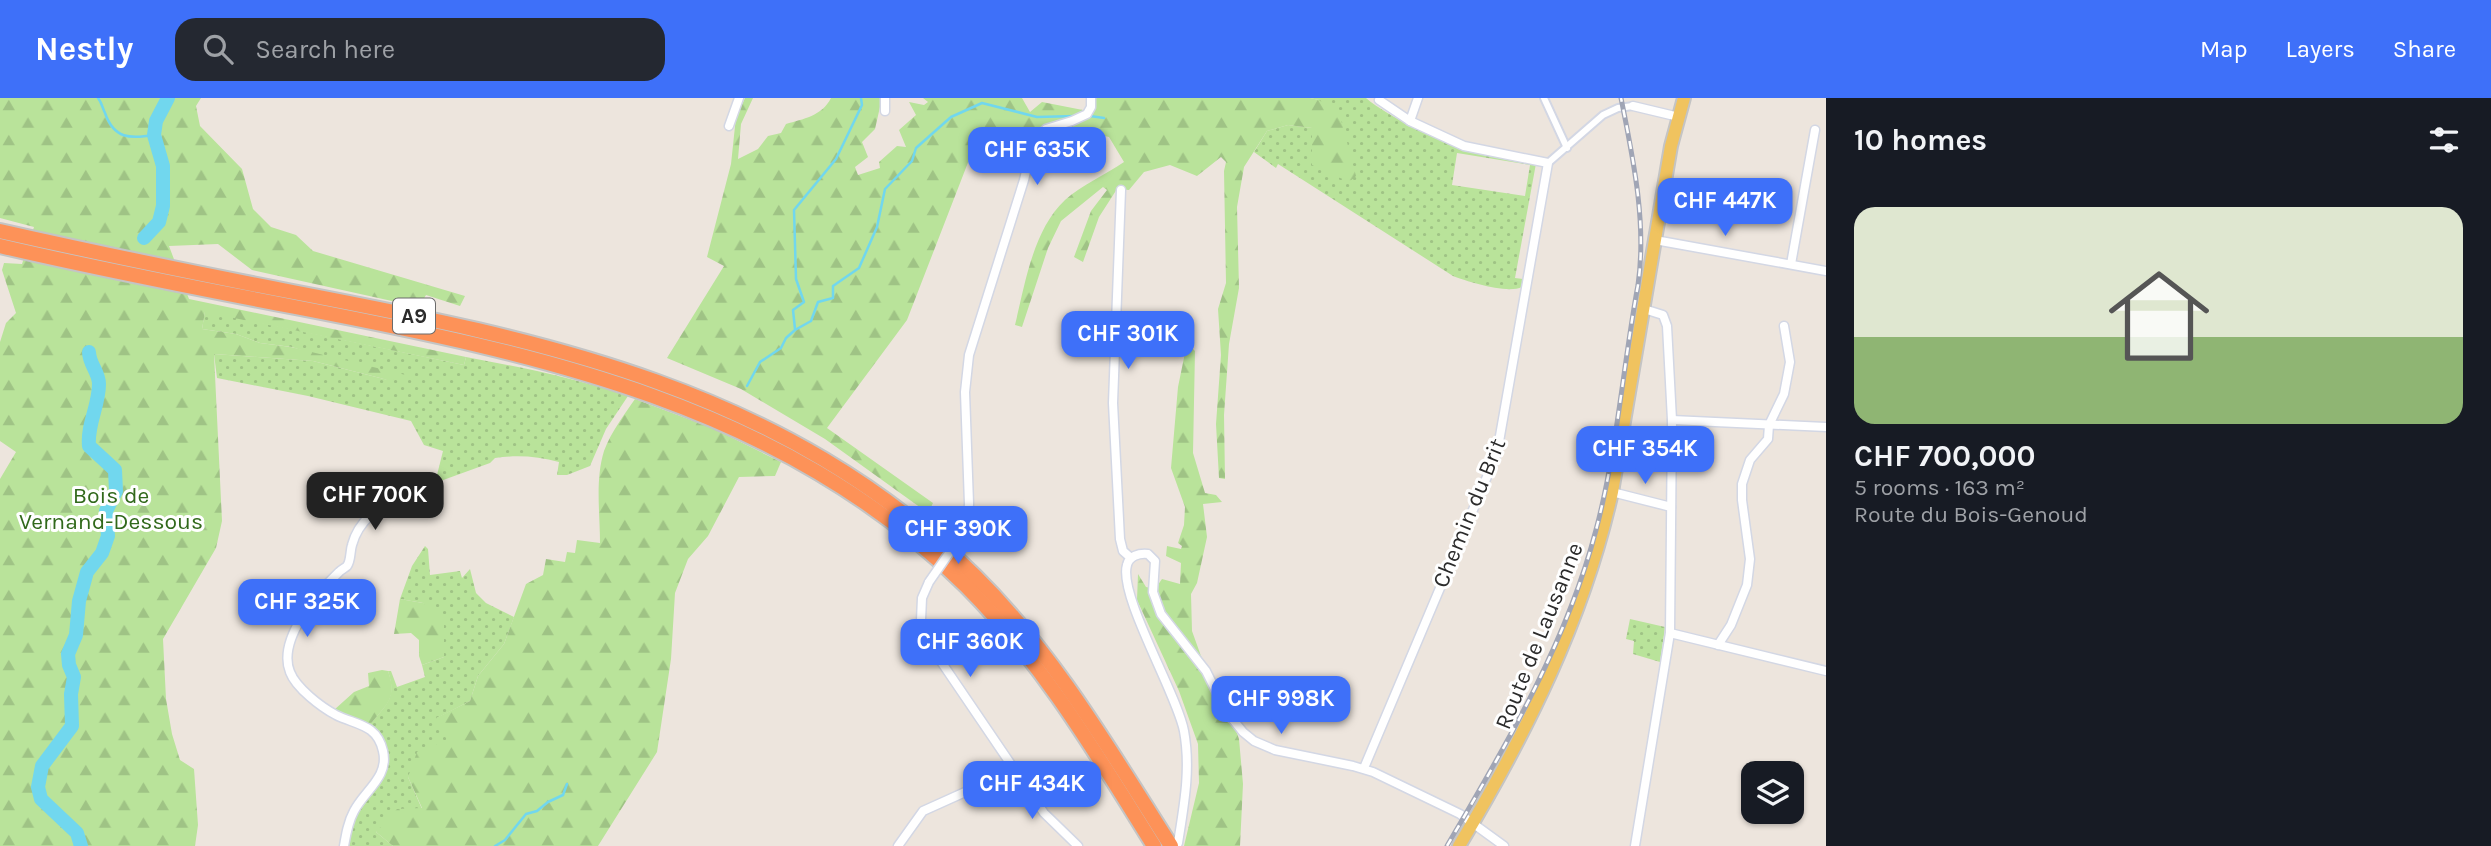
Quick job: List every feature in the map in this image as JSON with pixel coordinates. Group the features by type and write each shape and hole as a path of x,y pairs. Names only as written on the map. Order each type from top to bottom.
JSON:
{"highway":[{"name":"A9","path":"0,231 20,243 551,363 626,385 793,449 889,520 938,560 981,602 1059,697 1154,846"},
{"name":"A9","path":"0,246 20,243"},
{"name":"A9","path":"188,279 470,327 636,373 717,404 793,449 861,482 915,522 962,563 1005,607 1070,690 1175,844"}],"main road":[{"name":"Route de Lausanne","path":"1459,846 1513,753 1566,636 1594,559 1612,492 1671,146 1684,98"}],"street":[{"path":"729,126 739,98"},
{"path":"884,111 885,98"},
{"path":"1410,121 1418,98"},
{"path":"1544,98 1567,148"},
{"path":"1379,100 1410,121 1464,146 1548,163 1599,118 1618,107 1633,106 1679,117"},
{"path":"1078,846 1044,813 940,660 925,631 921,608 929,582 963,533 968,519 965,392 969,355 1002,253 1033,141 1046,129 1087,114 1091,102"},
{"path":"1791,264 1815,130"},
{"name":"Chemin du Brit","path":"1364,768 1497,453 1548,163"},
{"path":"1121,190 1113,403 1120,539 1124,551 1131,558"},
{"path":"1655,240 1826,271"},
{"path":"1635,846 1670,633 1672,420 1667,323 1661,314 1644,309"},
{"path":"1718,645 1731,625 1747,585 1750,559 1742,484 1750,460 1768,439 1769,425 1783,398 1790,362 1784,326"},
{"path":"1672,420 1826,426"},
{"path":"1612,492 1671,507"},
{"path":"344,846 353,813 379,777 384,764 383,750 369,727 332,713 296,682 290,672 287,649 304,613 341,569 349,565 352,545 367,519 379,507 404,497"},
{"path":"1175,844 1187,769 1183,730 1175,702 1134,605 1126,570 1131,558 1139,554 1148,554 1156,565 1153,592 1161,614 1206,671 1226,711 1254,741 1275,750 1364,768 1460,814 1504,846"},
{"path":"1670,633 1826,671"},
{"path":"898,846 923,811 938,802 1014,771"}],"green space":[{"name":"Bois de Vernand-Dessous","path":"0,98 201,98 196,106 200,126 242,169 253,209 271,227 296,235 313,251 465,296 460,306 426,295 419,307 252,270 218,244 169,246 189,299 466,357 464,365 205,312 202,329 236,334 260,343 291,347 418,378 388,380 313,361 214,354 222,521 216,548 163,639 166,699 172,734 180,760 194,769 198,825 195,846 0,846 0,479 16,452 0,441 0,342 6,323 16,313 2,270 4,263 22,264 34,227 0,218"},
{"path":"745,98 753,98 741,124 738,159 758,149 768,136 781,133 786,124 817,113 831,98 882,98 875,129 862,142 868,157 855,167 858,175 880,168 879,162 897,146 906,147 899,130 916,115 909,102 924,105 928,102 923,98 1022,98 1030,112 1042,102 1093,112 1096,98 1310,98 1319,100 1340,116 1356,176 1349,182 1312,165 1312,128 1288,125 1267,131 1244,167 1237,207 1239,288 1229,344 1224,415 1225,479 1219,478 1216,424 1221,355 1218,309 1226,283 1226,162 1221,157 1197,176 1170,165 1144,172 1129,190 1117,189 1099,217 1083,262 1074,257 1091,211 1107,190 1103,187 1061,221 1048,248 1022,327 1015,325 1032,258 1045,226 1065,200 1124,162 1109,137 1086,132 1039,143 989,133 974,147 907,320 827,428 933,503 928,513 825,439 741,389 667,358 724,266 707,257 731,164 736,117"},
{"path":"1310,98 1366,98 1402,121 1461,147 1537,158 1515,278 1523,279 1522,287 1498,288 1453,276 1278,164 1276,168 1254,152 1267,131 1288,125 1312,128 1319,100","holes":["1457,153 1530,165 1525,196 1452,185"]},
{"path":"205,311 464,365 466,357 507,365 568,378 628,396 606,429 590,466 567,475 557,475 559,462 535,457 503,457 435,483 443,451 424,445 411,421 308,396 217,378 214,354 313,361 388,380 292,347 260,343 236,334 202,329"},
{"path":"1187,343 1195,351 1193,453 1205,493 1216,495 1222,502 1203,504 1207,537 1197,583 1191,594 1192,631 1201,656 1228,707 1239,739 1243,784 1240,846 1184,846 1199,783 1198,744 1179,691 1137,600 1138,574 1146,587 1155,589 1162,579 1180,584 1181,563 1166,556 1167,546 1181,549 1182,546 1178,543 1184,525 1185,507 1171,468 1178,387"},
{"path":"635,399 712,428 781,462 775,476 739,477 708,536 688,559 675,593 671,659 657,752 598,846 393,846 376,832 397,809 422,808 408,777 417,752 447,740 436,718 470,701 478,676 504,644 526,584 543,575 546,559 565,562 567,552 575,553 577,540 600,543 601,462 610,437"},
{"path":"425,546 428,549 430,575 460,571 462,578 470,569 476,593 486,603 514,617 504,644 478,676 470,701 437,718 448,740 408,777 422,809 376,832 393,846 347,846 355,814 382,779 381,737 370,725 386,706 391,695 388,671 391,671 397,687 425,677 422,665 444,657 423,603 400,599 412,566"},
{"path":"400,599 423,603 444,618 444,657 422,665 419,640 411,633 394,634"},
{"path":"1630,619 1665,627 1660,662 1633,654 1634,641 1626,639"},
{"path":"388,671 391,695 386,706 370,725 334,710 354,692 369,686 368,673"}],"waterway":[{"path":"98,98 109,122 118,132 130,137 154,135"},
{"path":"144,238 159,222 163,206 163,166 154,135 156,121 168,98"},
{"path":"795,329 793,310 804,302 796,279 794,210 836,159 862,105 861,98"},
{"path":"747,386 760,362 781,348 786,338 795,330 811,321 818,302 833,298 833,286 859,268 877,227 885,189 912,161 916,148 951,117 982,103 1037,117 1076,116"},
{"path":"1090,116 1104,118"},
{"path":"81,846 77,833 41,799 38,787 42,766 72,726 71,694 74,677 68,654 76,635 79,601 87,572 102,553 108,536 106,511 116,491 115,470 89,446 99,384 89,352"},
{"path":"495,846 505,840 526,814 537,811 563,795 567,784"}],"railway":[{"path":"1447,846 1512,732 1551,654 1583,572 1603,500 1615,439 1640,262 1640,214 1621,98"}]}
